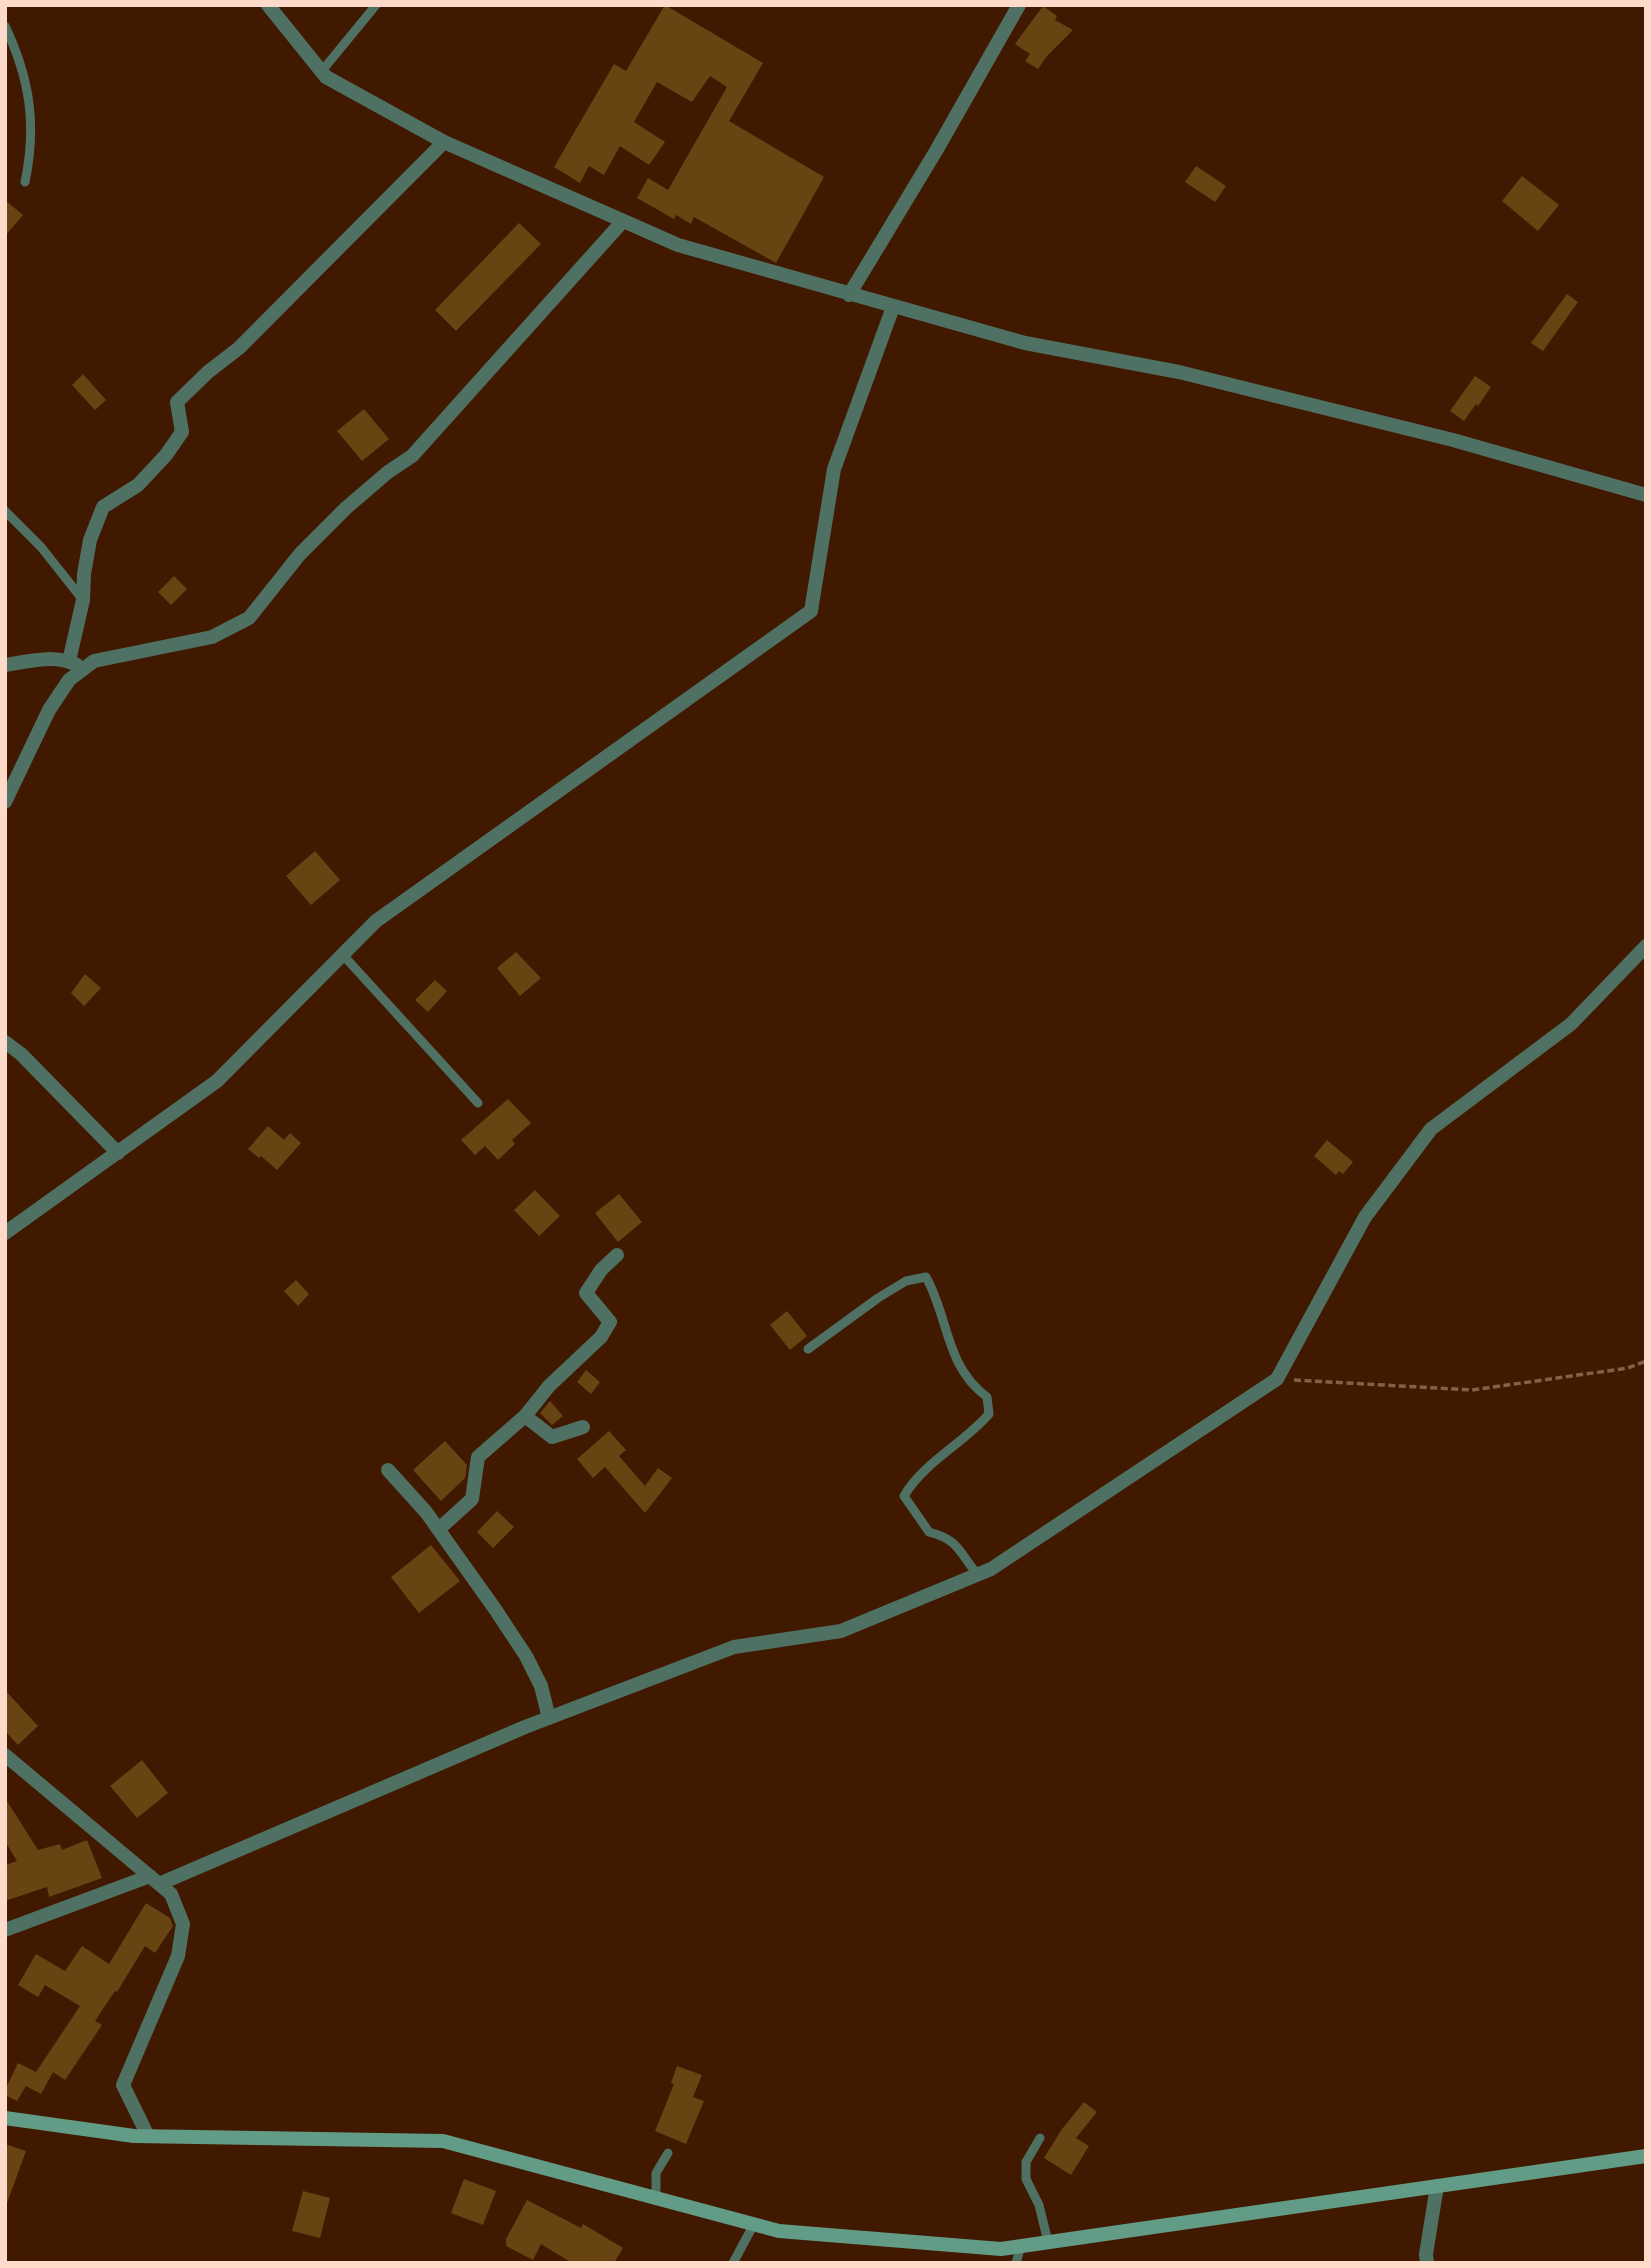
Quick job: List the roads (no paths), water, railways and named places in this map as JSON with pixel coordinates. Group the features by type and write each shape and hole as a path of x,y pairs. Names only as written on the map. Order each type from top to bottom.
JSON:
{"street":[{"path":"268,5 326,77 444,142 678,245 1025,343 1179,372 1453,440 1646,495"},
{"path":"849,295 936,151 1019,5"},
{"path":"69,661 83,600 90,540 103,507 138,485 182,432 177,402 208,372 239,348 444,142"},
{"path":"5,802 49,710 69,680 94,661 212,637 249,618 300,554 346,508 388,472 412,456 623,221"},
{"path":"5,1233 217,1081 376,921 811,611 834,469 893,307"},
{"path":"5,665 44,659 69,661 85,668"},
{"path":"5,1930 155,1880 549,1718 734,1647 841,1631 991,1569 1277,1379 1365,1217 1431,1129 1572,1024 1646,946"},
{"path":"5,1042 22,1054 118,1153"},
{"path":"439,1529 472,1499 478,1457 525,1416 549,1386 601,1337 610,1322 586,1293 601,1270 617,1255"},
{"path":"525,1416 552,1437 583,1427"},
{"path":"388,1469 439,1529 526,1657 541,1686 549,1718"},
{"path":"5,1755 172,1894 183,1924 178,1956 123,2085 148,2136"},
{"path":"5,2118 148,2136 443,2141 779,2231 1001,2249 1646,2156"},
{"path":"1427,2263 1426,2254 1437,2186"}],"lane":[{"path":"321,72 376,5"},
{"path":"5,26 19,55 29,91 32,150 26,182"},
{"path":"5,512 41,548 83,600"},
{"path":"342,955 478,1103"},
{"path":"808,1349 878,1298 906,1282 926,1277 938,1298 951,1349 975,1387 987,1397 989,1414 975,1430 912,1482 904,1496 929,1532 946,1536 958,1547 978,1575"},
{"path":"1040,2138 1026,2162 1026,2179 1039,2205 1048,2242"},
{"path":"656,2198 656,2173 668,2153"},
{"path":"733,2263 754,2224"},
{"path":"1016,2263 1021,2246"}]}
